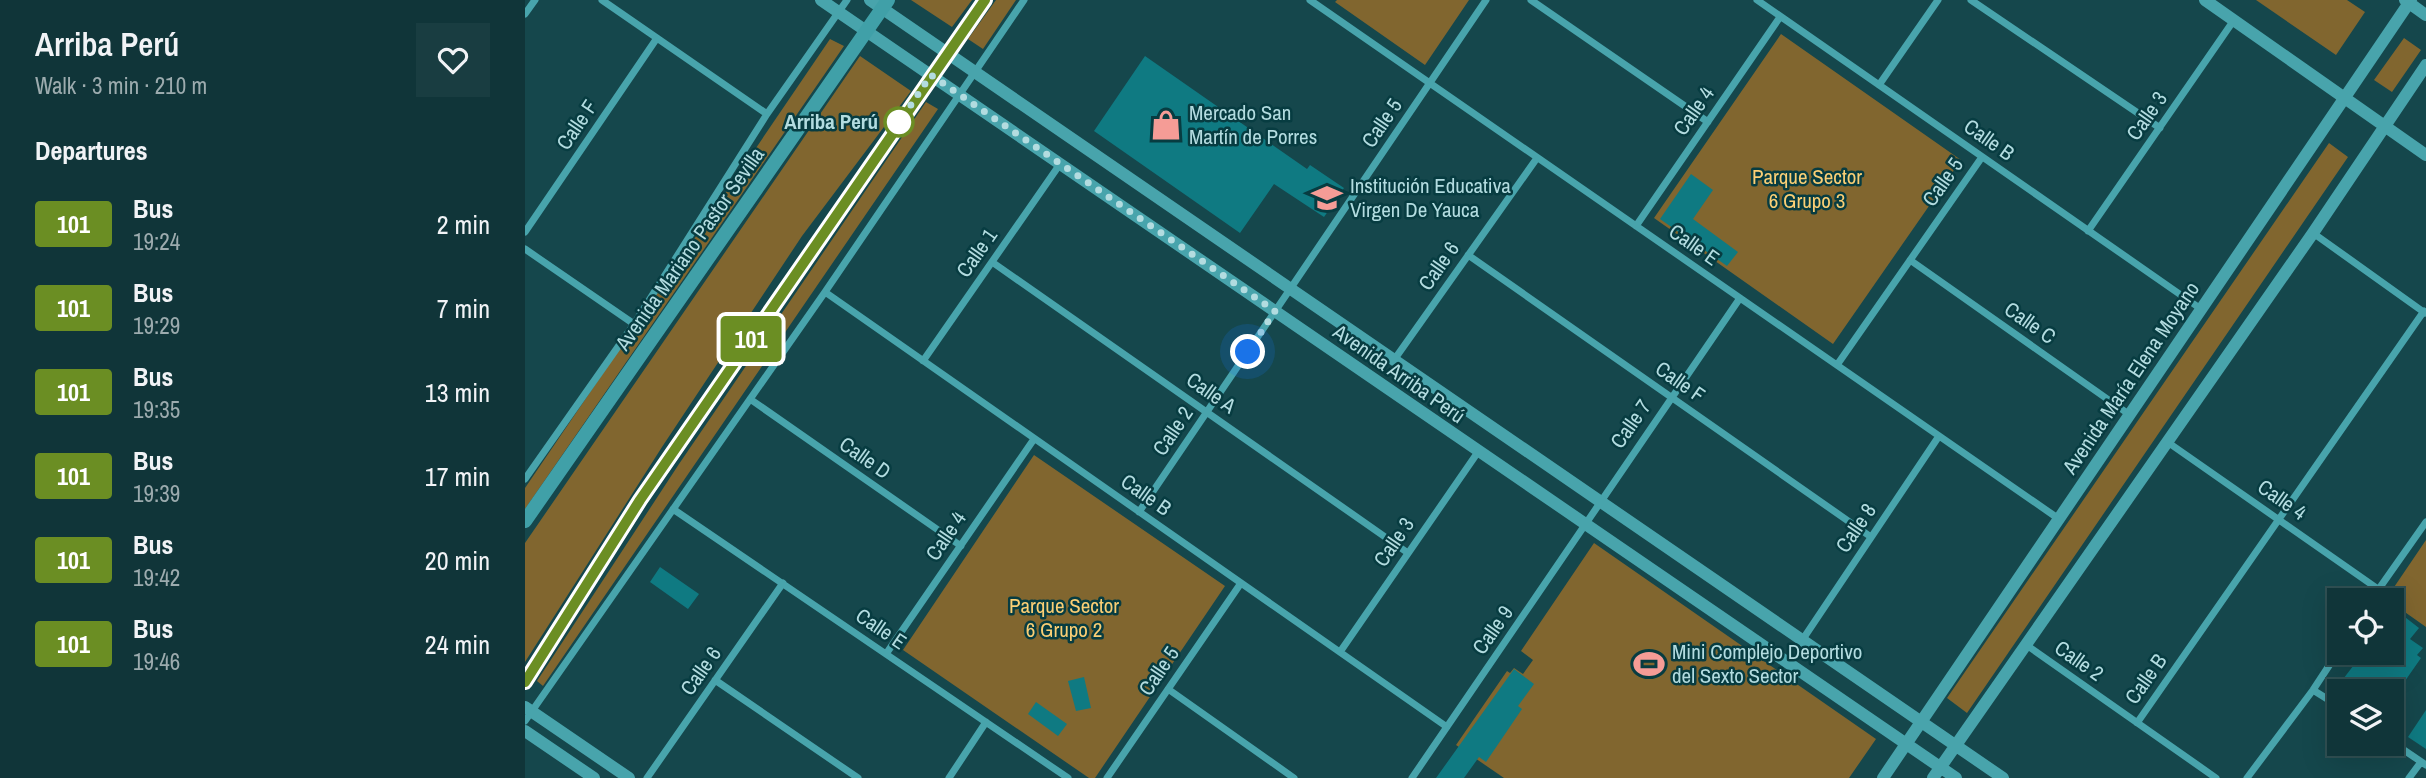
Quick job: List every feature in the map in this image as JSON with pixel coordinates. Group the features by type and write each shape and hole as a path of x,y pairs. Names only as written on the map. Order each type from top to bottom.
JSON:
{"main road":[{"path":"525,682 640,500 985,0"},
{"name":"Avenida Mariano Pastor Sevilla","path":"525,521 885,4"}],"street":[{"path":"525,15 535,0"},
{"path":"602,0 767,114"},
{"name":"Avenida Arriba Perú","path":"821,0 1906,744 1937,773 1956,778"},
{"name":"Avenida Mariano Pastor Sevilla","path":"525,479 633,324 767,114 847,0"},
{"name":"Avenida Arriba Perú","path":"870,0 885,4 975,74 2003,778"},
{"path":"629,778 527,713 825,292 1024,0"},
{"name":"Calle E","path":"1310,0 1322,4 1537,158 2059,519"},
{"name":"Calle 5","path":"1283,300 1486,0"},
{"path":"1531,0 1707,122"},
{"name":"Calle B","path":"1757,0 2201,309"},
{"path":"1879,85 1938,0"},
{"path":"1971,0 2160,128"},
{"path":"2205,0 2426,155"},
{"path":"2408,1 2426,15"},
{"name":"Avenida María Elena Moyano","path":"1883,778 2408,1"},
{"name":"Calle 4","path":"1636,226 1780,17"},
{"name":"Calle 3","path":"2088,231 2234,20"},
{"name":"Calle F","path":"525,232 657,38"},
{"path":"1937,773 2313,233 2426,65"},
{"name":"Calle 5","path":"1837,365 1982,156"},
{"name":"Calle 6","path":"1394,360 1537,158"},
{"name":"Calle 1","path":"923,361 1060,164"},
{"path":"2313,233 2425,312"},
{"path":"525,249 633,324"},
{"name":"Calle F","path":"1468,255 1871,537"},
{"name":"Calle C","path":"1910,260 2130,415"},
{"name":"Calle A","path":"992,262 1408,553"},
{"name":"Calle B","path":"825,292 1447,727"},
{"name":"Calle 7","path":"1600,501 1740,298"},
{"name":"Calle 2","path":"1139,512 1283,300"},
{"name":"Calle B","path":"2137,723 2425,312"},
{"name":"Calle D","path":"750,399 961,546"},
{"name":"Calle 8","path":"1803,639 1939,436"},
{"name":"Calle 4","path":"886,654 1034,439"},
{"name":"Calle 4","path":"2166,441 2377,588"},
{"name":"Calle 3","path":"1340,652 1478,452"},
{"name":"Calle 9","path":"1412,778 1586,527 1600,501"},
{"name":"Calle E","path":"673,509 1068,778"},
{"path":"2379,588 2426,523"},
{"name":"Calle 6","path":"647,778 783,583"},
{"name":"Calle 5","path":"1107,778 1241,583"},
{"name":"Calle 2","path":"2025,644 2216,778"},
{"path":"2247,778 2329,665"},
{"path":"715,680 858,778"},
{"path":"1168,689 1294,778"},
{"path":"2313,690 2327,699"},
{"path":"949,778 986,722"},
{"path":"525,731 594,778"},
{"path":"2404,751 2423,763 2409,778"}],"green space":[{"path":"911,0 972,0 952,27"},
{"path":"996,0 1016,0 983,49 968,39"},
{"path":"1469,0 1425,65 1335,2"},
{"path":"2256,0 2347,0 2365,12 2336,55"},
{"name":"Parque Sector 6 Grupo 3","path":"1781,34 1961,160 1833,344 1654,218"},
{"path":"2404,38 2421,50 2392,92 2374,80"},
{"path":"830,39 844,46 525,509 525,488"},
{"path":"860,56 911,91 802,236 662,447 525,662 525,543"},
{"path":"926,102 938,109 543,686 537,681 679,464"},
{"path":"2329,143 2348,157 1967,713 1947,698"},
{"name":"Parque Sector 6 Grupo 2","path":"1034,455 1225,586 1095,778 1089,778 903,650"},
{"path":"2426,540 2426,627 2404,611 2404,588 2393,588"},
{"name":"Mini Complejo Deportivo del Sexto Sector","path":"1594,543 1876,739 1849,778 1504,778 1456,745 1507,671 1510,673 1514,668 1523,674 1533,660 1521,651"}],"building":[{"name":"Mercado San Martín de Porres","path":"1145,56 1307,169 1310,165 1344,188 1324,217 1274,184 1240,233 1094,131"},
{"path":"1691,174 1713,190 1693,219 1738,252 1727,266 1660,219"},
{"path":"660,567 699,594 688,609 650,582"},
{"path":"2404,616 2419,628 2410,639 2423,648 2417,655 2421,658 2404,682 2404,679 2343,679 2354,665 2404,665"},
{"path":"1514,669 1534,684 1518,706 1522,709 1486,762 1479,757 1464,778 1436,778"},
{"path":"1084,677 1091,708 1076,711 1068,681"},
{"path":"1036,702 1067,724 1058,736 1028,714"},
{"path":"2426,710 2426,749 2408,737"}],"bus line":[{"name":"101","path":"525,682 640,500 985,0"}],"place":[{"name":"Arriba Perú","path":"899,122"},
{"name":"Mercado San Martín de Porres","path":"1166,125"},
{"name":"Institución Educativa Virgen De Yauca","path":"1327,198"},
{"name":"Mini Complejo Deportivo del Sexto Sector","path":"1649,664"}],"route":[{"path":"899,122 898,124 931,75 1275,311 1248,352"}]}
